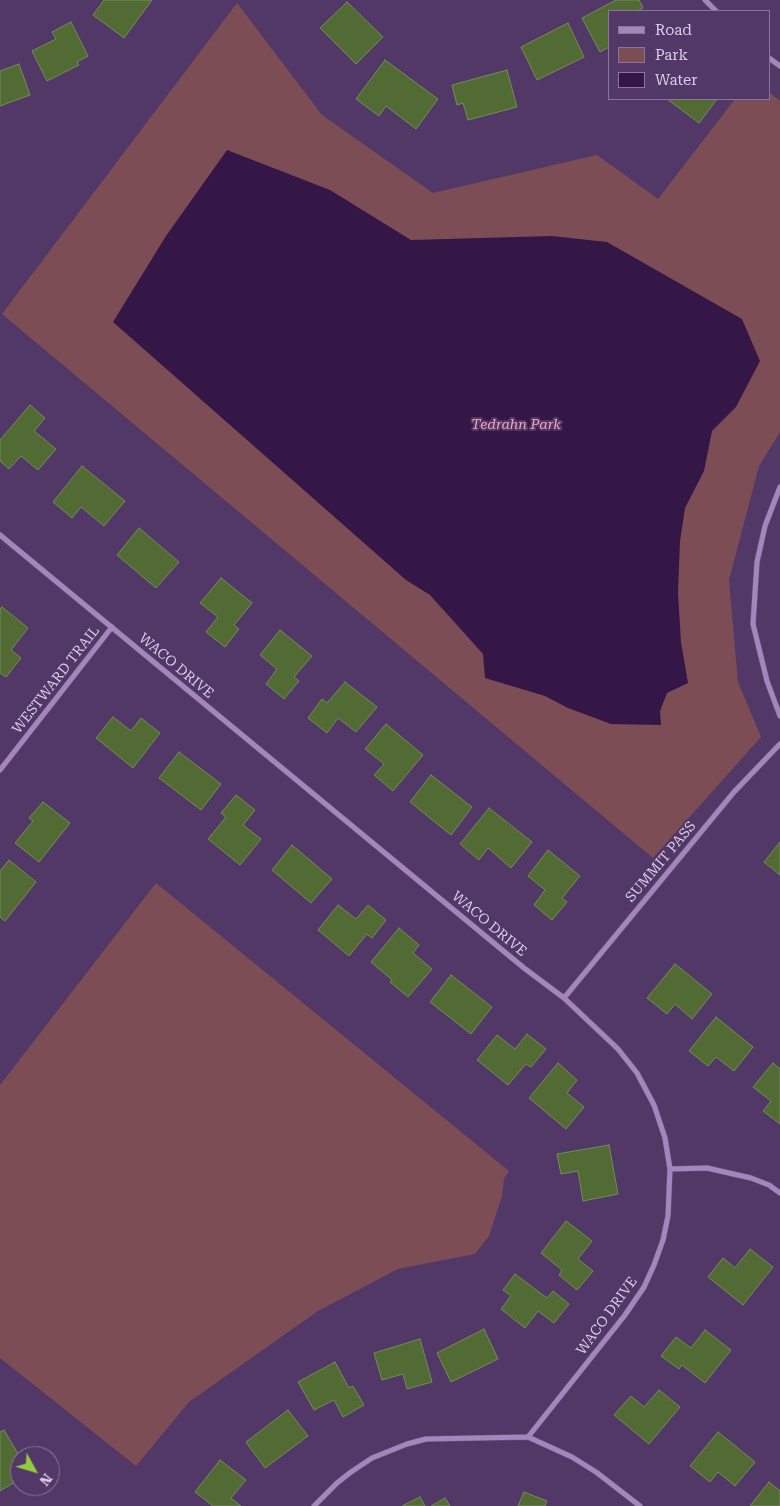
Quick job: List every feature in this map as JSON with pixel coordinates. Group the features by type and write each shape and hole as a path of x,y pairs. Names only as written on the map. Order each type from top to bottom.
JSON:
{"street":[{"path":"705,0 715,10"},
{"path":"780,487 765,526 757,562 753,624 767,681 780,716"},
{"name":"WACO DRIVE","path":"0,536 516,961 564,998 618,1048 637,1073 654,1105 665,1138 670,1169 668,1216 663,1240 644,1287 625,1315 528,1437"},
{"name":"WESTWARD TRAIL","path":"0,770 112,627"},
{"name":"SUMMIT PASS","path":"564,998 734,792 780,744"},
{"path":"670,1169 707,1168 751,1178 780,1193"},
{"path":"314,1506 337,1482 351,1472 372,1458 407,1444 426,1439 528,1437 572,1456 640,1506"}],"green space":[{"name":"Tedrahn Park","path":"237,3 322,115 433,193 597,155 658,199 734,100 770,100 770,93 780,101 780,432 759,466 729,580 738,682 761,737 653,858 2,314"},
{"path":"156,883 509,1171 504,1179 502,1196 489,1236 475,1254 398,1269 318,1311 189,1402 136,1466 0,1358 0,1085"}],"water":[{"path":"227,150 330,190 411,240 552,236 607,242 742,319 760,361 736,407 712,431 704,471 685,508 680,541 678,593 681,642 688,683 667,693 660,711 661,725 611,724 568,708 545,696 485,678 483,654 430,595 406,580 113,322 166,236"}],"building":[{"path":"104,0 152,0 124,38 93,15"},
{"path":"616,0 639,0 643,8 640,10 608,10 608,48 600,52 582,18"},
{"path":"347,2 383,37 356,64 320,28"},
{"path":"71,22 88,56 77,62 79,65 47,81 32,51 56,39 52,32"},
{"path":"568,23 584,57 537,80 521,47"},
{"path":"385,60 438,99 416,129 386,106 379,116 356,99"},
{"path":"19,64 30,95 0,106 0,71"},
{"path":"507,70 517,107 468,120 463,103 457,105 452,85"},
{"path":"668,100 716,100 699,123"},
{"path":"30,405 45,418 34,431 56,449 38,470 21,456 9,469 0,461 0,440"},
{"path":"82,466 125,501 104,526 81,507 72,518 53,502"},
{"path":"139,528 179,562 156,588 117,555"},
{"path":"221,578 252,603 234,625 239,629 225,647 206,632 218,617 200,603"},
{"path":"2,607 28,628 11,650 21,658 6,677 0,673 0,609"},
{"path":"280,630 312,656 294,677 299,681 284,699 266,684 277,669 260,655"},
{"path":"345,682 377,707 356,732 338,718 327,733 308,718 322,699 327,703"},
{"path":"113,717 131,731 141,718 160,733 133,768 96,738"},
{"path":"386,724 423,755 393,791 374,775 384,764 365,749"},
{"path":"179,752 221,784 201,810 159,778"},
{"path":"431,775 472,807 451,835 410,802"},
{"path":"236,795 255,810 243,825 261,839 240,865 208,839 226,817 221,813"},
{"path":"43,802 70,823 39,862 15,843 33,821 29,818"},
{"path":"489,808 532,842 511,868 488,848 479,860 460,844"},
{"path":"780,842 780,875 764,862"},
{"path":"292,845 332,879 311,903 272,870"},
{"path":"548,850 580,876 562,898 567,902 552,920 534,905 545,890 528,876"},
{"path":"9,860 36,882 5,921 0,917 0,871"},
{"path":"338,905 356,919 368,905 386,920 372,938 367,934 349,956 318,930"},
{"path":"399,928 419,945 413,953 432,969 408,997 371,962"},
{"path":"675,964 712,994 692,1019 675,1004 667,1014 647,998"},
{"path":"451,975 492,1007 471,1034 430,1002"},
{"path":"716,1017 753,1047 734,1071 716,1057 708,1066 689,1051"},
{"path":"527,1034 546,1049 531,1067 526,1064 508,1085 477,1060 497,1035 515,1049"},
{"path":"558,1063 577,1080 567,1093 584,1107 566,1129 529,1098"},
{"path":"773,1063 780,1069 780,1124 763,1111 771,1101 753,1087"},
{"path":"609,1145 618,1194 583,1201 578,1171 561,1174 557,1154"},
{"path":"566,1221 592,1241 578,1259 593,1271 577,1290 559,1275 562,1270 541,1253"},
{"path":"750,1249 773,1267 743,1305 708,1277 723,1258 735,1268"},
{"path":"515,1274 547,1298 553,1291 569,1304 554,1323 538,1311 525,1328 501,1309 511,1296 503,1290"},
{"path":"484,1329 498,1359 451,1382 437,1353"},
{"path":"705,1330 731,1350 705,1383 682,1365 679,1369 661,1356 676,1337 691,1348"},
{"path":"420,1339 432,1382 407,1389 403,1374 382,1380 374,1353"},
{"path":"335,1362 349,1388 353,1386 364,1405 343,1417 334,1400 314,1410 298,1382"},
{"path":"659,1390 680,1407 649,1444 614,1415 631,1396 644,1407"},
{"path":"288,1410 308,1436 265,1468 246,1442"},
{"path":"4,1430 13,1446 10,1446 10,1485 0,1491 0,1432"},
{"path":"718,1432 755,1462 735,1486 718,1472 710,1482 690,1466"},
{"path":"220,1460 246,1480 231,1498 241,1506 213,1506 195,1492"},
{"path":"769,1482 780,1491 780,1506 750,1506"},
{"path":"524,1492 547,1501 545,1506 518,1506"},
{"path":"420,1497 425,1506 402,1506"},
{"path":"445,1498 450,1506 431,1506"}]}
